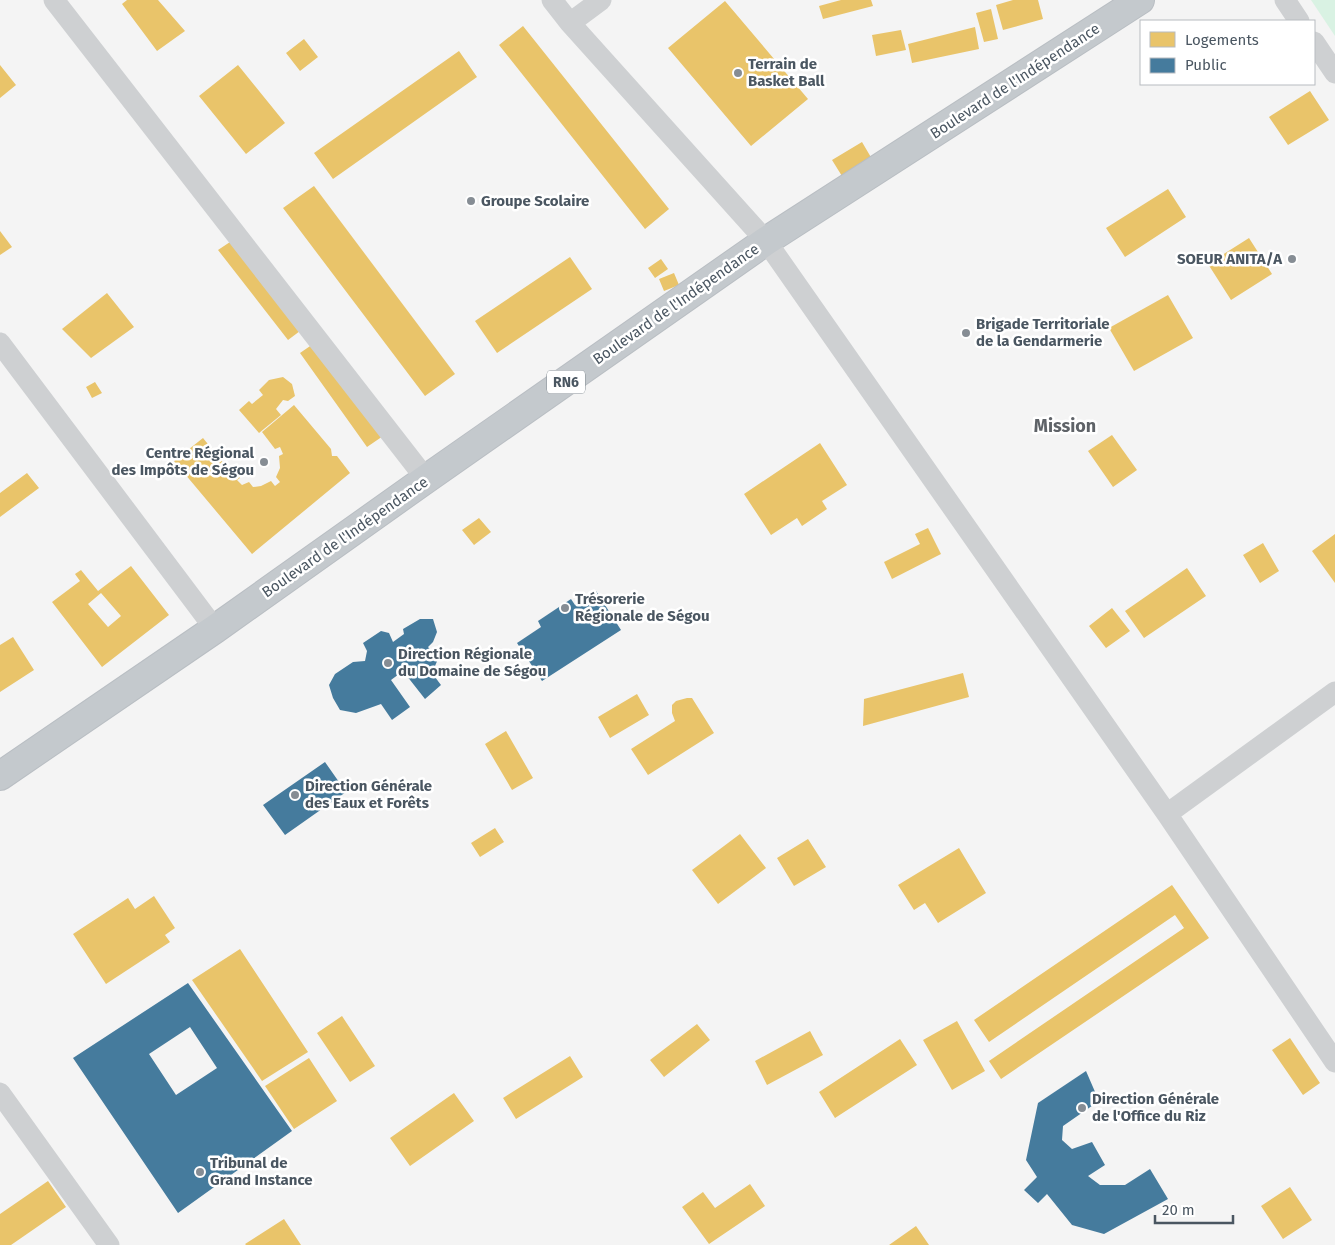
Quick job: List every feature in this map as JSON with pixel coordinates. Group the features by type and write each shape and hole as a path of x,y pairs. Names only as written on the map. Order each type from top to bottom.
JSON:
{"highway":[{"name":"Boulevard de l'Indépendance","path":"0,776 215,629 766,242 1114,8 1140,0"}],"street":[{"path":"54,0 426,479"},
{"path":"552,0 570,23 766,242 1167,814 1335,1062"},
{"path":"570,23 601,0"},
{"path":"1285,0 1298,20"},
{"path":"1315,43 1335,73"},
{"path":"0,343 215,629"},
{"path":"1167,814 1335,692"},
{"path":"0,1093 109,1245"}],"green space":[{"path":"1311,0 1335,0 1335,36"}],"building: Logements":[{"path":"127,0 158,0 185,31 157,51 122,4"},
{"path":"841,0 871,0 873,6 823,19 819,6"},
{"path":"1013,0 1038,0 1043,19 1003,30 996,5"},
{"name":"Terrain de Basket Ball","path":"725,1 808,99 751,146 668,48"},
{"path":"991,9 998,39 984,42 976,13"},
{"path":"523,26 669,209 645,229 499,45"},
{"path":"975,27 979,49 912,63 908,44"},
{"path":"901,30 906,50 876,56 872,35"},
{"path":"304,39 318,57 300,71 286,53"},
{"path":"459,51 477,77 333,179 314,153"},
{"path":"0,65 16,85 0,98"},
{"path":"238,65 285,123 246,154 199,96"},
{"path":"1310,91 1329,120 1288,145 1269,117"},
{"path":"862,142 879,171 850,189 832,160"},
{"path":"314,186 455,374 425,396 283,208"},
{"path":"1168,189 1186,217 1125,257 1106,228"},
{"path":"0,231 12,247 0,255"},
{"path":"1249,238 1272,274 1231,300 1208,264"},
{"path":"233,240 304,328 288,340 218,250"},
{"path":"570,257 592,289 497,353 475,321"},
{"path":"661,259 668,269 655,278 648,268"},
{"path":"674,273 679,285 664,291 659,279"},
{"path":"107,293 134,327 91,358 62,329"},
{"path":"1168,295 1193,338 1134,371 1109,328"},
{"path":"316,342 386,434 367,447 300,353"},
{"path":"283,377 292,384 295,396 288,401 283,400 276,409 281,415 259,433 239,410 249,401 252,404 263,395 259,390 269,380"},
{"path":"95,382 102,393 92,398 86,387"},
{"path":"294,405 331,449 332,456 337,456 350,473 252,554 174,461 203,438 224,464 226,462 240,478 237,480 242,485 249,482 253,487 261,486 271,481 275,486 280,482 276,477 280,468 279,456 283,454 280,447 275,449 262,432"},
{"path":"1112,435 1137,470 1113,487 1088,451"},
{"path":"820,443 847,485 822,501 827,509 802,526 797,518 771,535 744,494"},
{"path":"27,473 39,488 0,517 0,493"},
{"path":"479,518 491,532 474,545 462,530"},
{"path":"928,528 941,554 892,579 884,562 920,544 915,534"},
{"path":"1335,534 1335,583 1312,551"},
{"path":"1263,543 1279,571 1260,583 1243,555"},
{"path":"131,566 169,615 102,667 52,602 80,581 75,574 81,570 98,591","holes":["101,593 121,616 108,627 88,604"]},
{"path":"1187,568 1206,596 1144,638 1125,611"},
{"path":"1112,608 1130,631 1106,648 1089,626"},
{"path":"13,637 34,670 0,692 0,645"},
{"path":"963,673 969,697 863,726 864,699"},
{"path":"637,694 649,715 610,738 598,717"},
{"path":"692,698 714,733 648,775 631,749 675,721 672,705 676,701"},
{"path":"506,731 533,778 512,790 485,744"},
{"path":"495,828 504,842 480,857 471,843"},
{"path":"740,834 766,868 718,904 692,870"},
{"path":"808,839 826,867 794,886 777,858"},
{"path":"959,848 986,893 938,923 925,903 914,910 898,885"},
{"path":"1172,885 1209,938 1001,1079 989,1061 1184,928 1175,915 989,1042 974,1020"},
{"path":"154,896 175,928 165,935 170,942 106,984 73,934 128,898 135,909"},
{"path":"240,949 308,1052 262,1081 192,980"},
{"path":"342,1016 375,1066 350,1082 317,1033"},
{"path":"957,1021 985,1071 952,1090 923,1040"},
{"path":"697,1024 710,1040 664,1077 650,1060"},
{"path":"810,1031 823,1055 767,1085 755,1061"},
{"path":"1290,1038 1320,1083 1303,1095 1272,1050"},
{"path":"900,1039 917,1065 835,1118 819,1092"},
{"path":"570,1056 583,1077 516,1119 503,1098"},
{"path":"309,1058 337,1101 294,1129 265,1086"},
{"path":"454,1093 474,1121 410,1166 390,1138"},
{"path":"48,1181 66,1207 11,1245 0,1245 0,1214"},
{"path":"750,1184 765,1206 709,1244 682,1207 703,1192 715,1208"},
{"path":"1290,1187 1312,1220 1283,1239 1261,1206"},
{"path":"284,1219 301,1245 245,1244"},
{"path":"916,1226 929,1245 889,1245"}],"building: Public":[{"path":"596,591 621,630 542,681 517,643 541,627 538,621 571,599 575,605"},
{"path":"420,619 433,619 437,632 433,642 428,647 438,659 432,673 441,685 425,699 403,671 391,680 410,707 392,720 381,704 356,713 340,710 333,698 329,685 335,674 353,662 365,661 367,651 363,643 381,631 389,633 393,642 404,634 403,629"},
{"path":"325,762 346,792 285,835 263,805"},
{"path":"188,983 292,1131 178,1213 73,1058","holes":["190,1027 217,1068 176,1095 149,1054"]},
{"path":"1086,1071 1099,1101 1063,1126 1062,1140 1072,1149 1092,1142 1105,1165 1088,1176 1100,1185 1125,1185 1150,1169 1168,1199 1104,1234 1072,1225 1047,1194 1038,1203 1024,1190 1037,1177 1026,1160 1038,1103"}],"place":[{"name":"Terrain de Basket Ball","path":"738,73"},
{"name":"Groupe Scolaire","path":"471,201"},
{"name":"SOEUR ANITA/A","path":"1292,259"},
{"name":"Brigade Territoriale de la Gendarmerie","path":"966,333"},
{"name":"Centre Régional des Impôts de Ségou","path":"264,462"},
{"name":"Trésorerie Régionale de Ségou","path":"565,608"},
{"name":"Direction Régionale du Domaine de Ségou","path":"388,663"},
{"name":"Direction Générale des Eaux et Forêts","path":"295,795"},
{"name":"Direction Générale de l'Office du Riz","path":"1082,1108"},
{"name":"Tribunal de Grand Instance","path":"200,1172"}],"district":[{"name":"Mission","path":"1065,426"}]}
